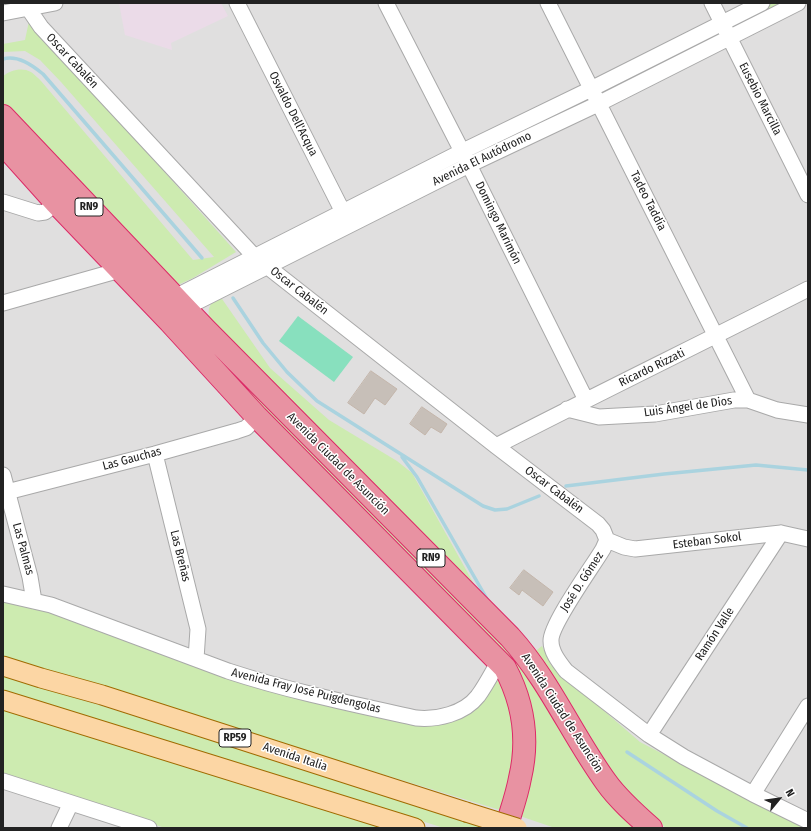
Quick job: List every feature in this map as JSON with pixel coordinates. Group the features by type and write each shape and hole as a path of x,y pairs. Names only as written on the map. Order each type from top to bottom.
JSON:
{"highway":[{"name":"Avenida Ciudad de Asunción","path":"3,116 176,309 522,650 607,783 631,811 651,828"},
{"name":"Avenida Ciudad de Asunción","path":"3,144 56,204 154,306 176,309 257,417 505,668 513,683 521,706 524,730 524,759 506,828"}],"main road":[{"name":"Avenida Italia","path":"3,666 109,698 517,828"},
{"path":"3,700 415,828"}],"street":[{"path":"3,13 28,5 55,3"},
{"name":"Osvaldo Dell'Acqua","path":"238,3 346,218"},
{"name":"Domingo Marimón","path":"386,3 469,165 586,400"},
{"name":"Tadeo Taddía","path":"548,3 748,400"},
{"name":"Eusebio Marcilla","path":"712,3 808,195"},
{"name":"Avenida El Autódromo","path":"176,309 268,266 346,218 461,152 591,89 762,3"},
{"name":"Avenida El Autódromo","path":"176,309 254,256 469,165 598,104 798,3"},
{"name":"Oscar Cabalén","path":"28,5 41,27 254,256 598,524 603,530 607,540"},
{"path":"3,202 38,213 46,212 56,204"},
{"path":"3,303 120,270"},
{"name":"Ricardo Rizzati","path":"496,446 808,289"},
{"name":"Luis Ángel de Dios","path":"567,409 599,417 655,414 734,400 748,400 777,410 808,415"},
{"name":"Las Gauchas","path":"5,492 155,454 237,431 246,428 257,417"},
{"name":"Las Breñas","path":"155,454 198,629 196,659"},
{"name":"Las Palmas","path":"3,475 5,492 30,577 34,601"},
{"name":"Esteban Sokol","path":"607,540 624,547 639,549 781,533 808,539"},
{"name":"Ramón Valle","path":"649,735 781,533"},
{"name":"José D. Gómez","path":"556,623 604,549 607,540"},
{"name":"Avenida Fray José Puigdengolas","path":"3,594 52,605 246,677 321,697 416,718 427,719 453,713 465,707 477,697 499,661"},
{"name":"Avenida Ciudad de Asunción","path":"556,623 550,639 556,658 566,671 649,735 684,757 753,794 808,821"},
{"path":"753,794 808,706"},
{"path":"3,781 71,803 110,821 149,828"},
{"path":"60,828 71,803"}],"shaded area":[{"path":"3,3 808,3 808,828 3,828"},
{"path":"119,3 221,3 228,16 171,43 172,50 125,35"}],"green space":[{"path":"772,3 783,3 739,25 737,21"},
{"path":"29,21 45,43 85,83 236,252 193,278 180,284 170,282 3,105 3,76 9,72 17,70 28,70 41,81 193,260 214,257 40,60 25,51 3,52 3,44 25,40"},
{"path":"707,35 709,40 610,90 608,86"},
{"path":"579,100 581,104 480,153 478,149"},
{"path":"220,296 270,368 329,420 397,461 412,473 479,593 533,653 542,646 551,665 640,742 805,828 666,828 620,787 556,695 210,321 209,309 211,304"},
{"path":"298,316 353,357 334,382 279,341"},
{"path":"183,317 479,620 518,663 540,696 638,828 555,828 511,813 522,701 178,323"},
{"path":"3,600 26,604 242,683 456,718 495,672 508,696 516,733 512,771 500,810 247,733 3,656"},
{"path":"3,675 492,828 444,828 3,690"},
{"path":"3,707 388,828 165,828 3,774"}],"building":[{"path":"371,371 397,389 385,405 375,398 364,414 348,403"},
{"path":"422,407 447,424 441,433 431,427 425,435 410,424"},
{"path":"524,570 553,592 543,606 522,590 519,595 510,588"}],"waterway":[{"path":"3,59 14,58 29,64 43,74 202,258"},
{"path":"233,298 263,343 287,372 317,401 483,506 495,510 507,509 539,496"},
{"path":"402,457 417,477 487,599"},
{"path":"566,486 756,465 808,470"},
{"path":"627,752 717,811 747,828"}]}
